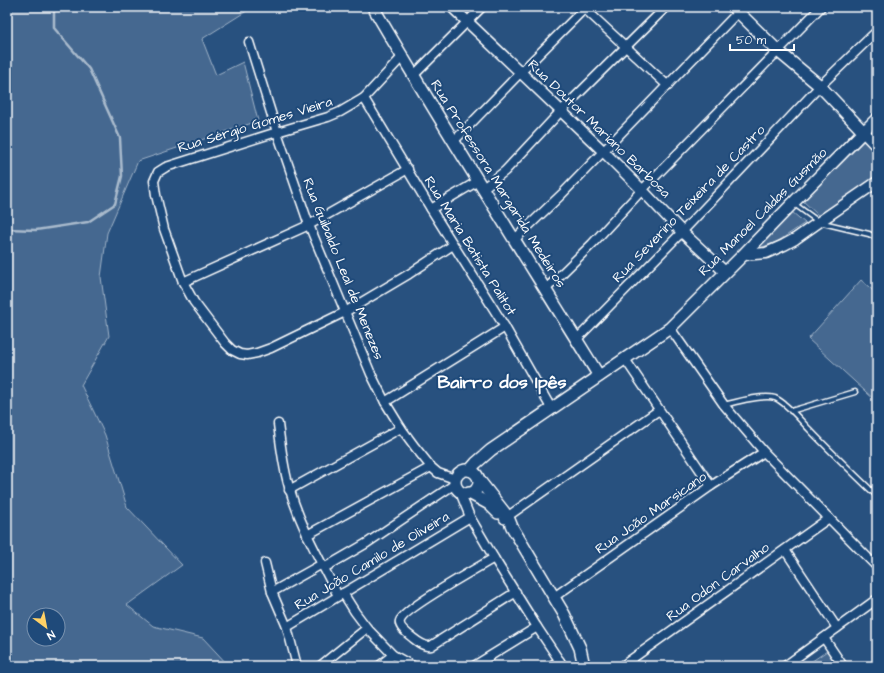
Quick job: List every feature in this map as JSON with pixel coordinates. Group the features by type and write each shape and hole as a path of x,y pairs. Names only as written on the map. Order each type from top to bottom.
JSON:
{"main road":[{"name":"Rua Professora Margarida Medeiros","path":"373,7 453,142 515,239 599,376"},
{"path":"738,9 778,51 820,86 877,146"},
{"name":"Rua Manoel Caldas Gusmão","path":"470,470 491,450 670,328 743,255 793,202 864,132"},
{"path":"508,521 489,504 460,487 457,475 461,471 465,470 474,472 508,521 554,597 574,635 580,648 584,666"},
{"path":"460,487 473,492 477,489 479,480"}],"street":[{"name":"Rua Doutor Mariano Barbosa","path":"452,7 603,151 682,232 726,272"},
{"path":"414,75 482,7"},
{"path":"453,142 585,7 668,86"},
{"path":"431,209 505,171 561,111 666,7"},
{"path":"546,289 592,244 642,190 821,7"},
{"path":"515,239 562,194 668,86 738,9"},
{"name":"Rua Severino Teixeira de Castro","path":"576,340 682,232 820,86 877,31"},
{"name":"Rua Guibaldo Leal de Menezes","path":"248,42 309,225 371,374 385,402 401,428 431,467 460,487"},
{"name":"Rua Sérgio Gomes Vieira","path":"182,282 164,229 156,195 154,181 158,172 166,167 328,117 348,108 364,98 402,57"},
{"name":"Rua Maria Batista Palitot","path":"364,98 453,245 505,327 551,408"},
{"name":"Rua Manoel Caldas Gusmão","path":"864,132 877,118"},
{"path":"408,169 309,225 182,282 194,302 225,343 232,350 240,354 247,355 271,348 345,312 409,274 453,245"},
{"path":"743,255 775,250 795,239 877,182"},
{"path":"385,402 505,327"},
{"path":"670,328 724,405 764,452 877,566"},
{"path":"625,359 711,486"},
{"path":"508,521 660,410"},
{"path":"278,424 289,490 307,535 323,566 340,594 367,628 394,655 413,666"},
{"path":"289,490 401,428"},
{"name":"Rua João Marsicano","path":"554,597 711,486 764,452"},
{"path":"307,535 431,467"},
{"path":"272,592 367,543 436,496 460,487 470,517 537,627 562,663 550,666"},
{"name":"Rua João Camilo de Oliveira","path":"287,627 470,517"},
{"name":"Rua Odon Carvalho","path":"622,666 829,518"},
{"path":"785,550 837,628"},
{"path":"494,558 418,604 403,617 400,622 402,628 424,646 434,645 516,592"},
{"path":"265,563 272,592 287,627 297,666"},
{"path":"785,666 877,599"},
{"path":"474,666 537,627"},
{"path":"320,666 367,628"},
{"path":"824,638 843,666"},
{"path":"379,666 394,655"}],"lane":[{"path":"793,202 819,222 869,234 877,238"},
{"path":"792,411 855,392"},
{"path":"724,405 770,397 780,400 877,496"}],"shaded area":[{"path":"7,7 253,7 202,39 216,75 243,62 258,121 138,161 107,233 101,277 109,336 81,385 105,435 127,507 182,565 127,605 153,626 203,638 229,666 7,666"},
{"path":"863,137 877,153 877,179 820,217 802,200"},
{"path":"792,212 805,223 777,242 754,250"},
{"path":"861,280 877,294 877,402 808,339"},
{"path":"827,651 837,666 805,666"}],"waterway":[{"path":"7,229 36,230 88,222 115,204 122,176 120,138 89,69 54,28 54,7"}],"district":[{"name":"Bairro dos Ipês","path":"502,382"}]}
